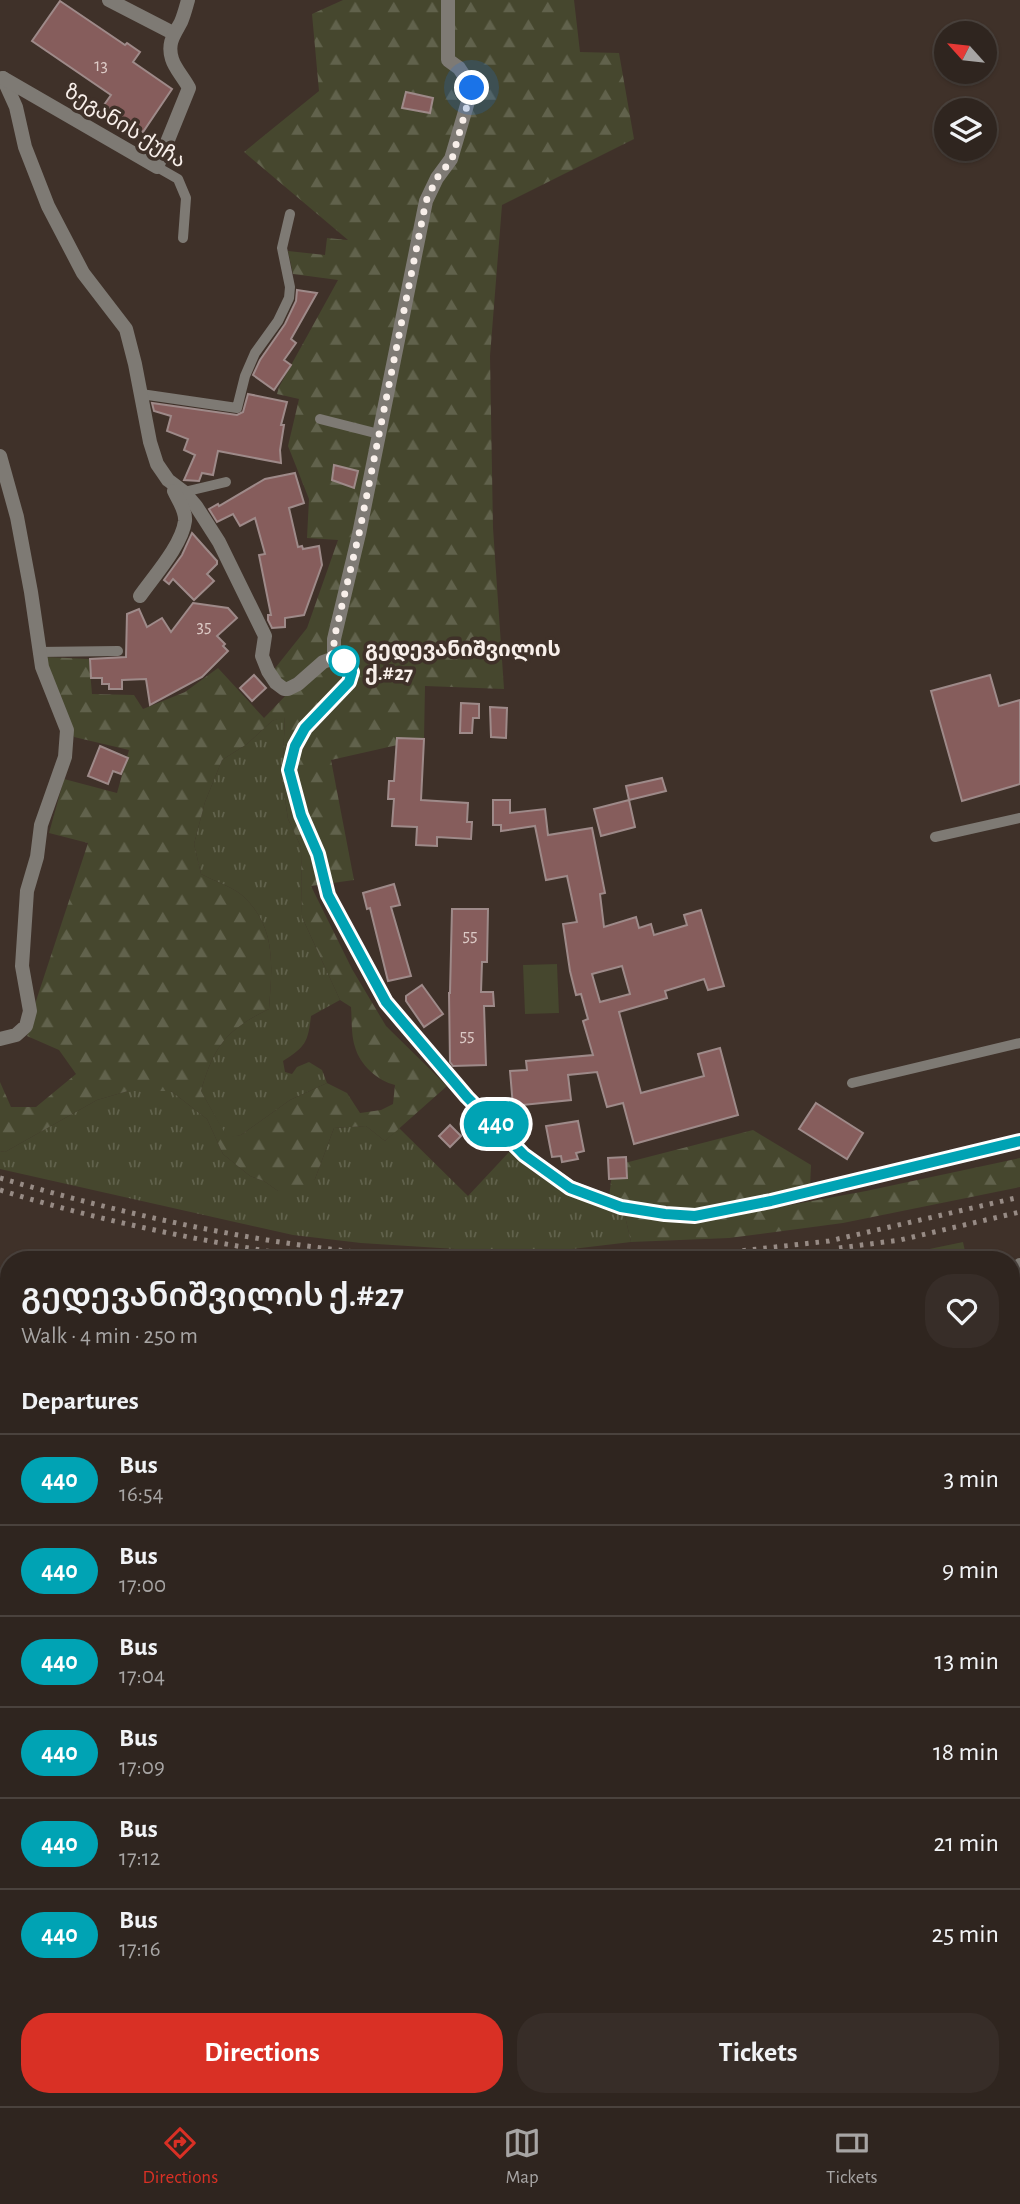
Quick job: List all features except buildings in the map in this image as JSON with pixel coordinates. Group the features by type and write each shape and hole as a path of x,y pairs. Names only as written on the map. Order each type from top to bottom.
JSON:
{"street":[{"path":"109,0 173,33"},
{"path":"157,167 189,88 173,62 170,47 173,33 181,21 188,0"},
{"path":"334,658 334,639 359,534 426,201 437,178 452,159 472,88 459,68 448,60 448,0"},
{"path":"1,77 16,107 25,147 48,206 83,273 126,329 157,464 219,541 265,636 262,656 268,671 284,689 298,684 323,662 334,658 348,664 352,672 349,682 305,728 295,746 289,770 301,815 318,854 328,895 386,1002 467,1097 524,1155 570,1188 621,1207 665,1214 695,1216 771,1201 1020,1141"},
{"name":"ზეგანის ქუჩა","path":"1,77 157,167"},
{"path":"0,456 17,517 31,593 38,652 67,730 65,757 41,825 37,857 27,891 22,965 30,1011 26,1027 16,1035 0,1039"},
{"path":"140,596 176,545 185,520 178,488"}],"lane":[{"name":"ზეგანის ქუჩა","path":"157,167 178,179 186,198 183,238"},
{"path":"141,394 237,408 245,376 255,353 278,321 289,298 290,287 282,248 290,214"},
{"path":"320,419 379,434"},
{"path":"178,488 226,482"},
{"path":"38,652 118,651"},
{"path":"935,837 1020,818"},
{"path":"852,1083 1020,1043"}],"green space":[{"path":"343,0 574,0 580,52 619,53 634,139 502,205 490,356 493,528 504,689 425,686 424,739 331,760 354,880 311,886 352,969 386,1026 447,1086 385,1141 366,1126 334,1128 315,1179 298,1190 278,1191 264,1181 250,1176 223,1154 207,1119 171,1091 128,1091 97,1100 5,1152 0,1151 0,1082 11,1107 36,1107 76,1074 59,1050 27,1036 88,843 49,833 64,779 117,793 129,750 74,737 50,675 46,657 89,659 92,694 134,695 143,709 185,692 218,668 264,718 289,692 272,672 307,628 338,540 307,538 309,499 288,446 299,399 277,394 338,280 293,274 288,251 325,255 327,238 348,240 244,152 319,91 312,14","holes":["285,717 282,778 288,819 301,847 302,917 340,1000 351,1007 357,1054 370,1071 395,1085 393,1104 381,1110 360,1113 347,1093 327,1083 290,1100 241,1135 227,1137 201,1091 211,1062 224,1041 242,1024 269,1009 270,949 262,922 244,897 201,874 194,844 205,802 222,760 247,744 272,721"]},
{"path":"285,716 282,778 288,819 301,847 302,917 340,1000 311,1016 304,1043 283,1061 285,1072 292,1074 297,1067 309,1062 322,1070 327,1083 290,1100 241,1135 227,1138 201,1091 211,1062 224,1041 242,1024 269,1009 270,949 262,922 244,897 201,874 194,844 205,802 222,760 247,744 272,721"},
{"path":"557,964 559,1013 525,1014 523,965"},
{"path":"128,1091 171,1091 207,1119 223,1154 250,1176 264,1181 278,1191 315,1179 334,1128 366,1126 385,1141 399,1128 468,1196 511,1150 533,1172 625,1216 631,1242 572,1249 487,1251 361,1243 293,1235 0,1169 0,1151 5,1152 97,1100"},
{"path":"753,1130 811,1165 810,1187 686,1211 609,1197 613,1166"},
{"path":"1020,1158 1020,1187 843,1223 729,1238 631,1242 625,1216 709,1220 866,1191"},
{"path":"963,1242 965,1251 920,1251"}],"railway":[{"path":"0,1178 132,1213 221,1232 348,1251"},
{"path":"0,1190 80,1213 268,1251"},
{"path":"740,1251 829,1241 1020,1197"},
{"path":"839,1248 900,1240 1020,1212"}],"bus line":[{"name":"440","path":"334,658 348,664 352,672 349,682 305,728 295,746 289,770 301,815 318,854 328,895 386,1002 467,1097 524,1155 570,1188 621,1207 695,1216 771,1201 1020,1141"}],"place":[{"name":"გედევანიშვილის ქ.#27","path":"344,661"}],"route":[{"path":"344,661 334,658 334,639 359,534 426,201 437,178 452,159 472,88"}]}
